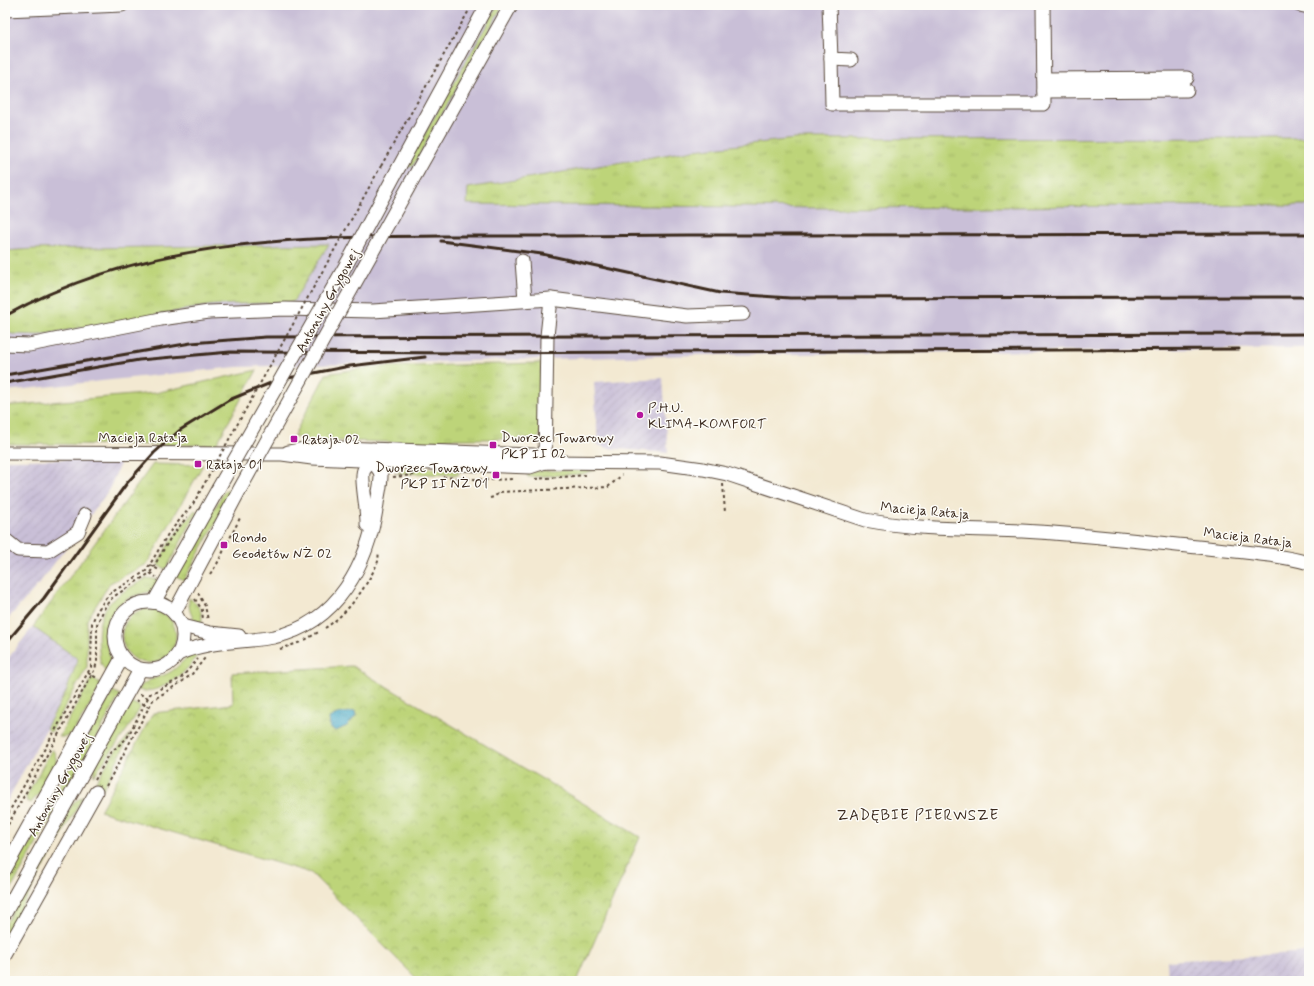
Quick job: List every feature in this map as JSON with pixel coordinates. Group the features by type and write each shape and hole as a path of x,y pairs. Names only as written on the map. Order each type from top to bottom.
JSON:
{"street":[{"path":"5,10 122,5"},
{"name":"Antoniny Grygowej","path":"154,602 350,258 487,5"},
{"name":"Antoniny Grygowej","path":"174,613 240,489 511,5"},
{"path":"829,5 832,59 832,104 1044,104 1043,5"},
{"path":"1298,5 1309,7"},
{"path":"832,59 850,60"},
{"path":"1044,85 1187,84"},
{"path":"522,261 525,300"},
{"path":"545,462 547,336 551,299"},
{"path":"5,344 28,345 161,319 209,312 285,309 374,310 551,299 686,316 743,314"},
{"name":"Macieja Rataja","path":"5,453 282,454 312,458 372,454 530,467 545,462 660,463 722,473 865,520 890,525 916,528 1023,531 1286,556 1309,563"},
{"path":"365,551 368,516 363,476 364,470 372,454"},
{"path":"182,626 209,639 263,638 294,630 312,621 346,589 360,567 375,517 381,476 372,454"},
{"path":"7,541 18,550 48,551 78,532 85,515"},
{"path":"144,602 162,604 174,613 182,626 182,644 178,654 171,663 162,668 151,671 140,670 130,666 116,650 114,639 118,619 125,611 134,605 144,602"},
{"path":"178,654 196,647 209,639"},
{"name":"Antoniny Grygowej","path":"5,869 122,658"},
{"name":"Antoniny Grygowej","path":"5,913 140,670"},
{"path":"5,954 100,790"}],"path":[{"path":"5,819 91,667 92,623 102,602 109,594 123,584 146,571 168,534 192,504 202,488 472,5"},
{"path":"490,498 494,497 500,492 608,487 625,471"},
{"path":"722,473 725,513"},
{"path":"5,830 95,670 97,662 96,633 100,614 113,597 150,573 171,537 191,512"},
{"path":"100,790 153,700 192,674 206,656 209,639 206,606 197,591"}],"shaded area":[{"path":"5,5 1309,5 1309,348 700,355 237,367 5,391"},
{"path":"663,378 668,453 607,448 598,445 594,382"},
{"path":"122,459 108,492 38,585 5,622 5,460"},
{"path":"33,627 78,659 66,692 5,805 5,662"},
{"path":"1309,952 1309,981 1168,981 1167,961"}],"green space":[{"path":"498,5 503,5 413,166 406,167"},
{"path":"1309,138 1309,205 831,208 467,204 468,188 694,150 795,139"},
{"path":"329,244 293,302 212,305 39,335 12,334 5,331 5,251 34,249"},
{"path":"541,363 540,435 536,441 534,439 447,439 430,443 303,440 303,438 293,437 326,374 372,367"},
{"path":"257,370 216,445 5,444 5,406 155,393"},
{"path":"153,464 203,465 147,564 110,583 87,620 87,667 51,732 46,728 66,692 78,659 33,627"},
{"path":"412,467 460,471 458,475 395,473"},
{"path":"596,470 582,474 528,477 527,474 537,471"},
{"path":"225,490 234,490 184,580 176,576"},
{"path":"195,510 197,512 166,569 159,566 158,563 171,540"},
{"path":"147,578 159,580 150,591 124,600 114,610 109,618 106,632 110,659 108,672 102,666 99,651 98,636 103,613 108,605 124,591"},
{"path":"189,598 196,603 200,610 202,617 201,625 195,620 191,613"},
{"path":"149,609 164,614 168,617 171,621 176,636 171,651 168,655 164,658 149,663 134,658 130,655 127,651 122,636 127,621 130,617 134,614"},
{"path":"199,650 190,665 174,680 155,689 146,691 138,690 150,680 172,671 191,654"},
{"path":"352,666 640,837 577,981 419,981 311,873 100,811 153,713 233,704 232,673"},
{"path":"93,679 102,684 73,733 66,737 59,737 91,680"},
{"path":"113,691 120,695 5,900 5,885"},
{"path":"130,702 139,706 140,708 124,734 94,776 94,766"},
{"path":"131,733 103,789 96,782 113,754"},
{"path":"52,749 56,756 54,771 46,785 31,803 27,801 26,797"},
{"path":"83,797 5,937 5,925 69,810 74,802"}],"water":[{"path":"355,711 356,716 347,726 336,731 330,728 329,718 337,714"}],"railway":[{"path":"5,316 57,291 109,272 163,258 218,248 329,238 442,236 1309,234"},
{"path":"441,241 542,254 720,293 790,298 1309,297"},
{"path":"5,375 191,343 266,337 1309,334"},
{"path":"5,383 139,360 230,352 477,353 1239,349"},
{"path":"5,644 44,598 127,483 154,453 180,430 229,400 278,380 350,366 425,357"}],"place":[{"name":"P.H.U. KLIMA-KOMFORT","path":"640,415"},
{"name":"Rataja 02","path":"294,439"},
{"name":"Dworzec Towarowy PKP II 02","path":"493,445"},
{"name":"Rataja 01","path":"198,464"},
{"name":"Dworzec Towarowy PKP II NŻ 01","path":"496,475"},
{"name":"Rondo Geodetów NŻ 02","path":"224,545"}],"district":[{"name":"ZADĘBIE PIERWSZE","path":"918,815"}]}
